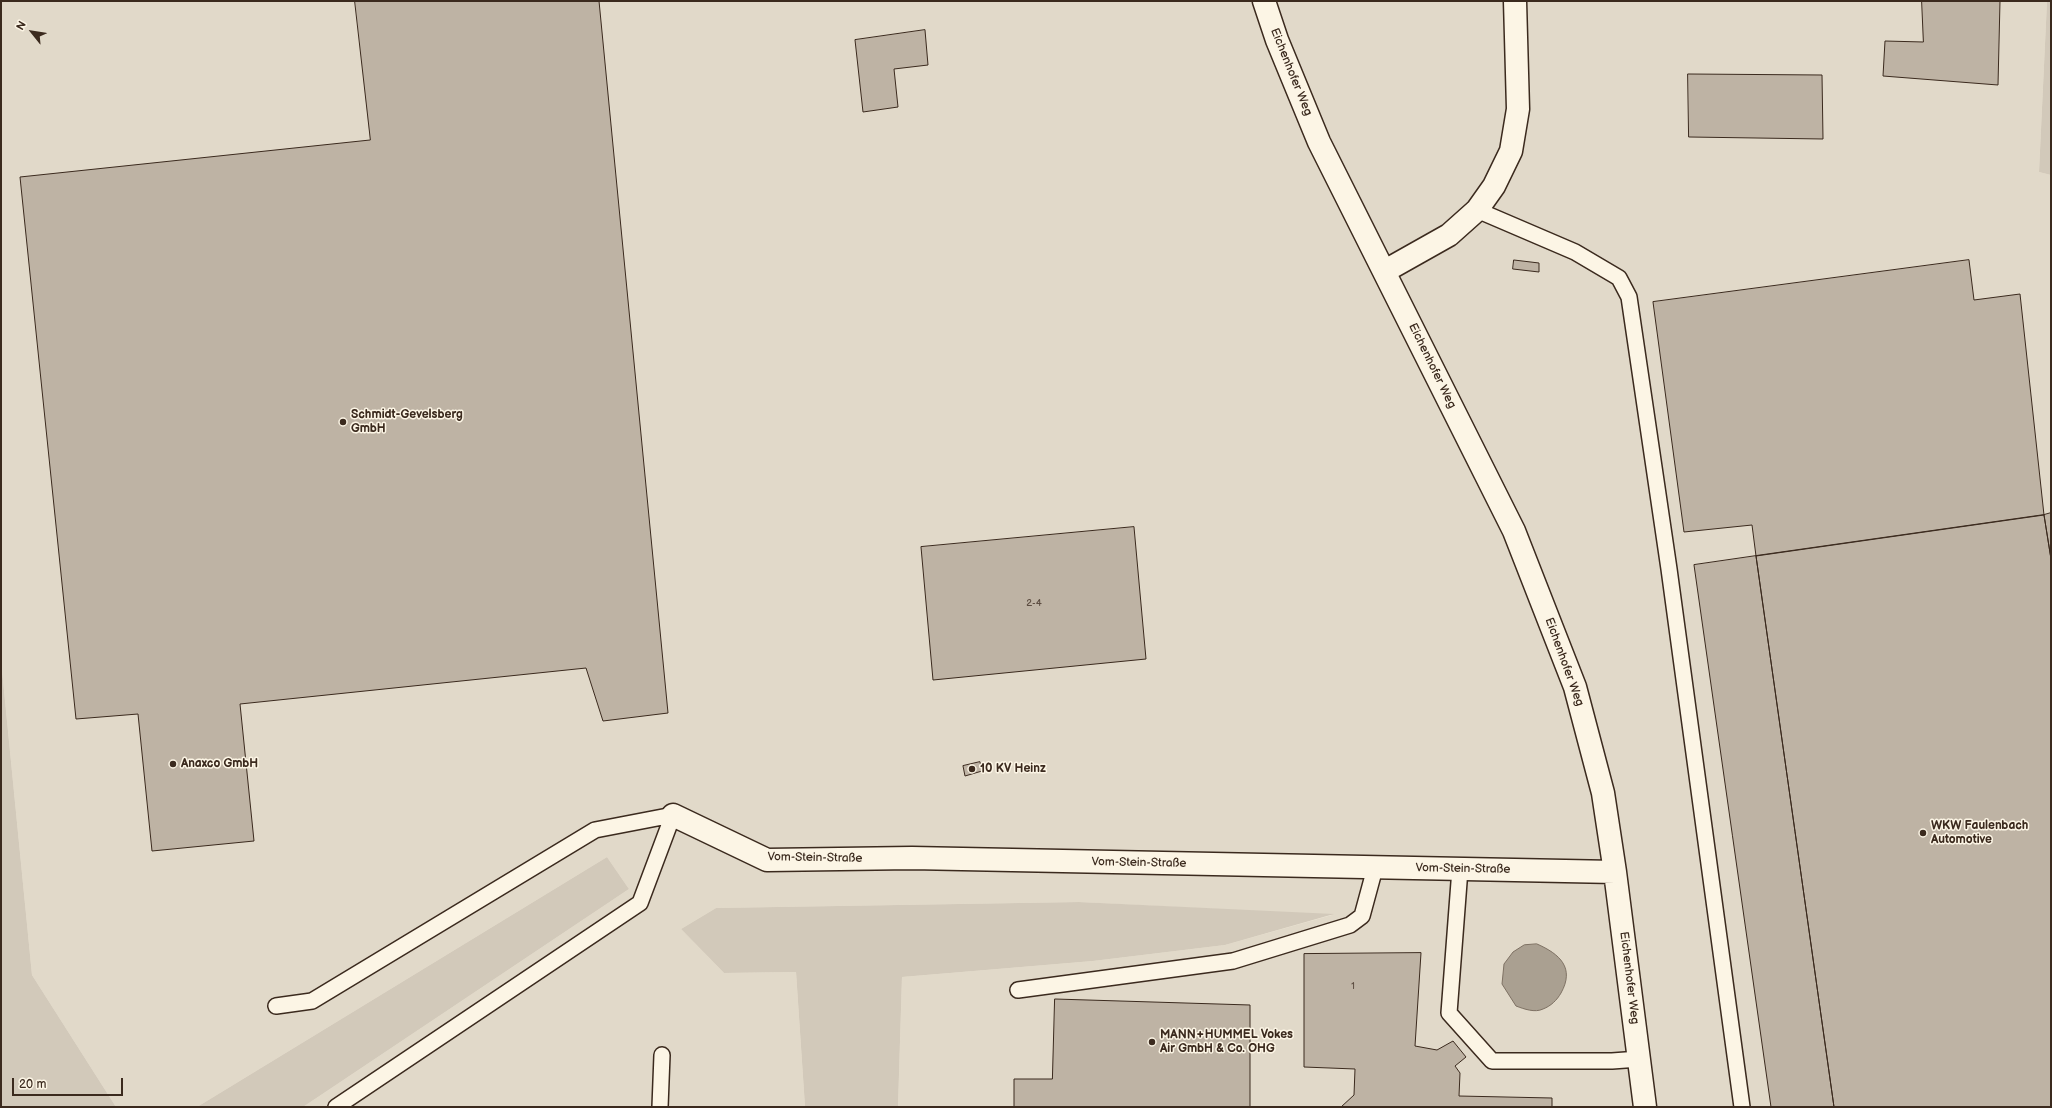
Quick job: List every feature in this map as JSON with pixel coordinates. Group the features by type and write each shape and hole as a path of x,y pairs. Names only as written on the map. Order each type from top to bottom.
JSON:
{"street":[{"name":"Eichenhofer Weg","path":"1264,1 1277,40 1318,142 1385,272 1514,531 1575,687 1603,793 1616,872 1645,1107"},
{"path":"1385,272 1449,235 1477,210 1494,186 1511,151 1518,109 1515,1"},
{"name":"Vom-Stein-Straße","path":"673,815 767,860 912,858 1616,872"}],"lane":[{"path":"1477,210 1575,252 1618,278 1630,297 1669,569 1742,1107"},
{"path":"276,1006 312,1001 595,830 673,815"},
{"path":"336,1107 640,903 673,815"},
{"path":"1018,990 1233,961 1350,924 1362,916 1375,868"},
{"path":"1460,869 1449,1013 1492,1060 1612,1061 1639,1059"},
{"path":"660,1107 662,1055"}],"shaded area":[{"path":"1,1 2047,1 2039,172 2051,175 2051,1107 898,1107 902,977 1093,961 1225,945 1332,915 1079,902 716,908 681,929 724,973 796,972 805,1107 303,1107 629,889 607,857 197,1107 116,1107 32,975 1,660"},
{"path":"2047,1 2051,1 2051,175 2039,172"},
{"path":"1,660 32,975 116,1107 1,1107"},
{"path":"607,857 629,889 303,1107 197,1107"},
{"path":"1079,902 1334,914 1225,945 1093,961 902,977 898,1107 805,1107 796,972 724,973 681,929 716,908"},
{"path":"1537,944 1558,957 1566,969 1566,976 1565,984 1556,1000 1546,1008 1533,1011 1516,1006 1502,984 1504,964 1513,952 1524,945"}],"building":[{"name":"Schmidt-Gevelsberg GmbH","path":"355,1 599,1 668,713 603,721 586,668 240,704 254,841 152,851 138,714 76,719 20,177 370,140"},
{"path":"1922,1 2000,1 1998,85 1883,76 1885,41 1923,42"},
{"path":"925,30 928,65 894,69 898,107 863,112 855,40"},
{"path":"1688,74 1822,75 1823,139 1689,137"},
{"path":"1514,260 1539,263 1539,272 1513,269"},
{"path":"1969,260 1974,300 2020,294 2044,515 1756,556 1752,525 1684,532 1653,302"},
{"path":"2051,513 2051,559 2044,515"},
{"name":"WKW Faulenbach Automotive","path":"2044,515 2051,559 2051,1107 1834,1107 1756,556"},
{"path":"1134,527 1146,659 933,680 921,547"},
{"path":"1756,556 1834,1107 1771,1107 1694,565"},
{"name":"10 KV Heinz","path":"980,762 982,771 965,776 963,766"},
{"name":"MANN+HUMMEL Vokes Air GmbH & Co. OHG","path":"1421,953 1415,1046 1437,1050 1453,1041 1466,1057 1455,1066 1460,1073 1459,1096 1552,1098 1552,1107 1341,1107 1354,1095 1355,1069 1304,1067 1304,954"},
{"name":"MANN+HUMMEL Vokes Air GmbH & Co. OHG","path":"1055,999 1250,1005 1250,1107 1014,1107 1014,1079 1052,1079"}],"place":[{"name":"Schmidt-Gevelsberg GmbH","path":"343,422"},
{"name":"Anaxco GmbH","path":"173,764"},
{"name":"10 KV Heinz","path":"972,769"},
{"name":"WKW Faulenbach Automotive","path":"1923,833"},
{"name":"MANN+HUMMEL Vokes Air GmbH & Co. OHG","path":"1152,1042"}]}
